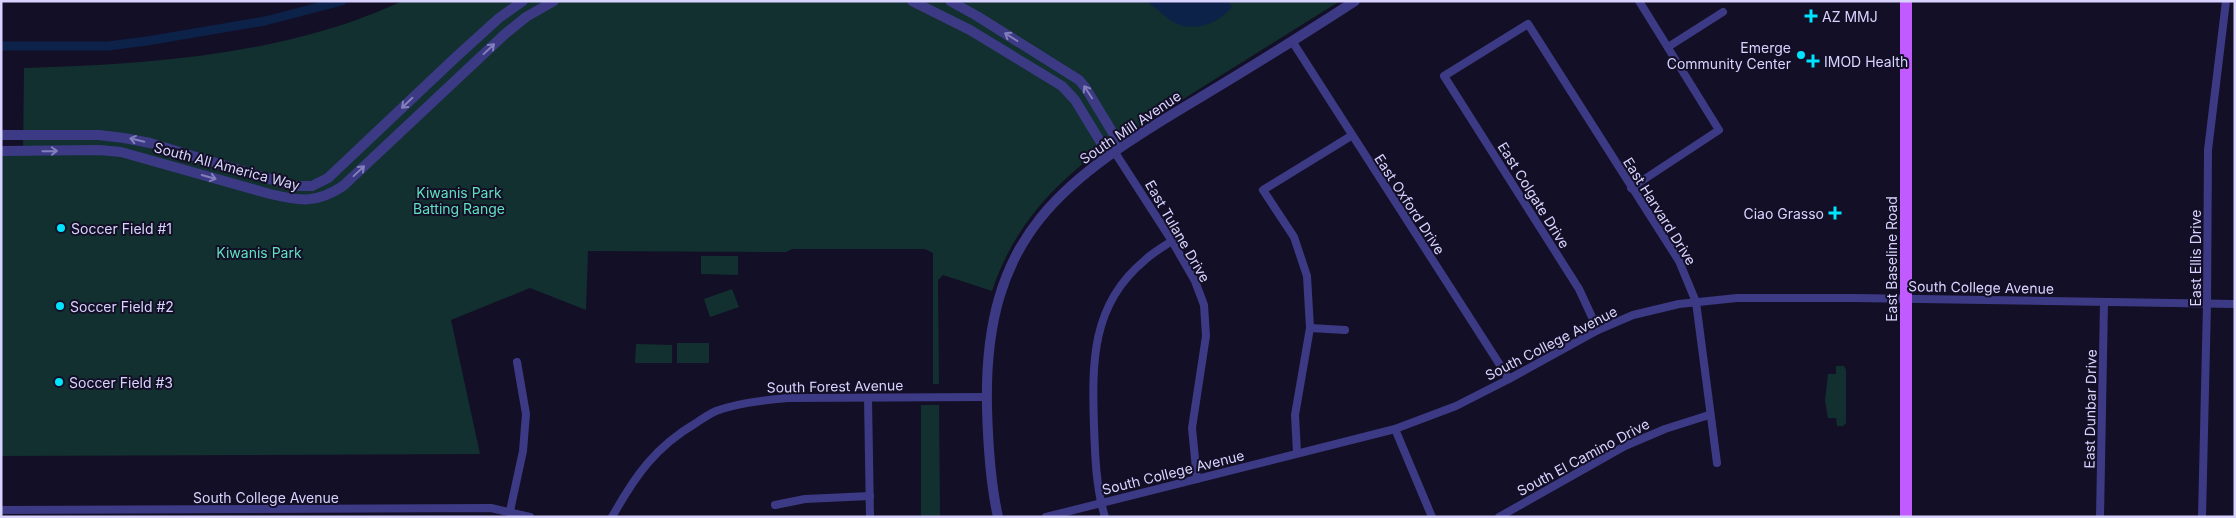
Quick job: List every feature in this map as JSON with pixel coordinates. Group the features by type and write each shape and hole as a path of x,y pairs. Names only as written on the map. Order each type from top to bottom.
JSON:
{"main road":[{"name":"East Baseline Road","path":"1906,1 1906,517"}],"street":[{"name":"South All America Way","path":"1,135 124,138 150,143 293,186 312,186 320,183 337,170 499,18 523,1"},
{"name":"South All America Way","path":"1,151 99,150 130,154 294,200 316,200 326,196 353,178 453,82 526,17 554,1"},
{"path":"912,1 935,6 970,30 1062,86 1075,100 1103,146 1114,151 1116,138 1085,87 1078,80 950,1"},
{"name":"South Mill Avenue","path":"998,517 992,489 987,397 989,345 994,312 1004,280 1019,250 1057,199 1114,151 1355,1"},
{"path":"1631,188 1719,130 1639,1"},
{"name":"East Ellis Drive","path":"2202,517 2208,304 2208,150 2226,1"},
{"path":"1668,47 1723,12"},
{"name":"East Harvard Drive","path":"1444,76 1528,24 1679,261 1696,302 1709,415 1717,463"},
{"name":"East Oxford Drive","path":"1292,41 1351,136 1510,379"},
{"path":"442,70 453,82"},
{"name":"East Colgate Drive","path":"1444,76 1579,289 1598,330"},
{"path":"1090,126 1103,118"},
{"path":"14,135 14,151"},
{"path":"99,136 99,150"},
{"path":"1297,453 1295,415 1310,328 1307,276 1294,237 1263,190 1351,136"},
{"name":"East Tulane Drive","path":"1114,151 1172,241 1195,281 1204,305 1206,336 1192,428 1197,479"},
{"path":"246,188 251,173"},
{"path":"1106,517 1101,502 1096,460 1093,396 1094,354 1104,315 1121,286 1143,261 1172,241"},
{"name":"South College Avenue","path":"1046,517 1395,428 1456,406 1510,379 1598,330 1633,315 1696,302 1737,298 1906,298 2235,304"},
{"name":"East Dunbar Drive","path":"2100,517 2104,302"},
{"path":"1310,328 1346,330"},
{"path":"510,511 523,451 526,414 517,362"},
{"name":"South Forest Avenue","path":"612,517 648,460 680,432 716,411 759,401 782,398 987,397"},
{"path":"868,398 870,517"},
{"name":"South El Camino Drive","path":"1499,517 1625,446 1665,429 1709,415"},
{"path":"1395,428 1432,517"},
{"path":"775,505 805,498 870,496"},
{"name":"South College Avenue","path":"1,510 128,513 445,512 491,508 530,517"}],"green space":[{"name":"Kiwanis Park","path":"403,1 1340,1 1094,155 1076,169 1045,199 1020,232 1009,250 992,291 943,275 938,280 939,384 933,384 933,253 925,249 792,249 786,252 588,251 586,310 530,288 451,320 480,454 1,456 1,155 23,155 24,68 176,59 251,48 335,27"},
{"path":"701,256 738,256 738,275 701,274"},
{"path":"732,289 739,307 710,317 704,299"},
{"path":"677,343 709,343 709,363 677,363"},
{"path":"636,344 672,345 672,363 635,363"},
{"path":"1836,366 1844,366 1846,370 1846,423 1843,426 1837,426 1836,418 1828,418 1825,400 1828,374 1836,374"},
{"path":"921,405 939,405 940,517 921,517"}],"water":[{"path":"1146,1 1230,1 1229,3 1232,7 1219,19 1203,26 1195,27 1178,24 1170,20"}],"waterway":[{"path":"1,46 108,46 147,41 265,21 342,1"}],"place":[{"name":"AZ MMJ","path":"1811,16"},
{"name":"Emerge Community Center","path":"1801,55"},
{"name":"IMOD Health","path":"1813,61"},
{"name":"Ciao Grasso","path":"1835,213"},
{"name":"Soccer Field #1","path":"61,228"},
{"name":"Soccer Field #2","path":"60,306"},
{"name":"Soccer Field #3","path":"59,382"}],"park label":[{"name":"Kiwanis Park Batting Range","path":"459,200"}]}
